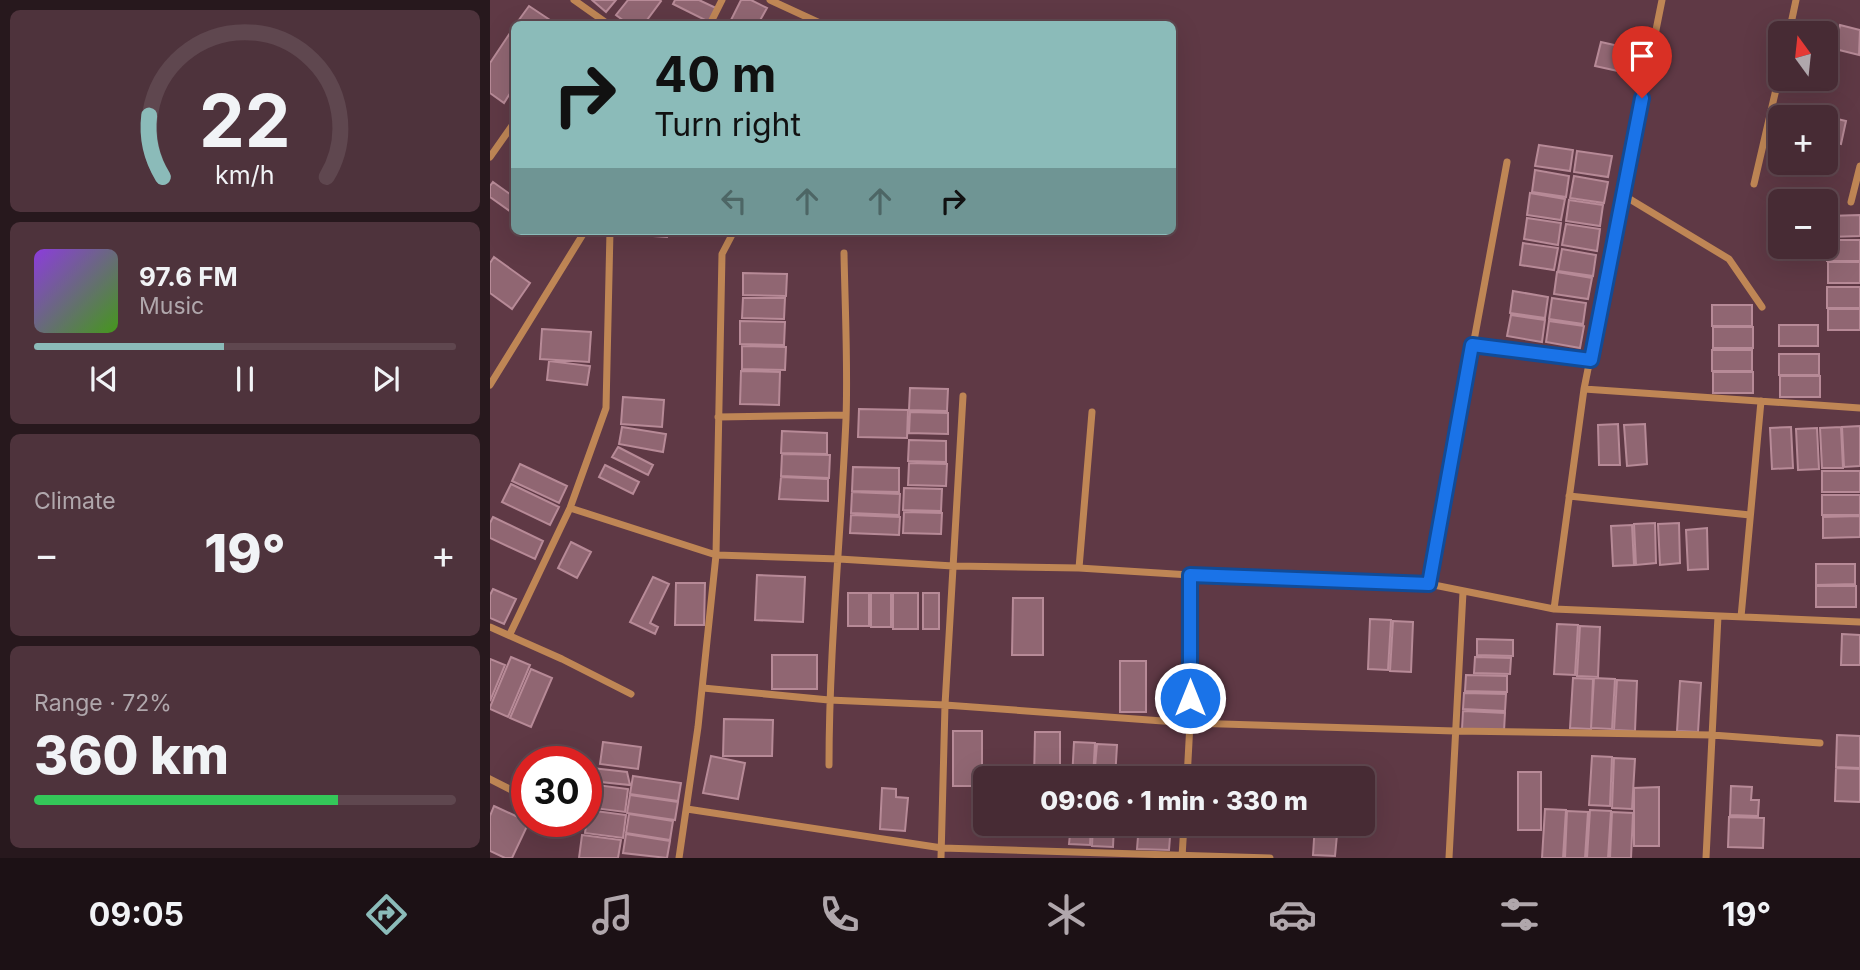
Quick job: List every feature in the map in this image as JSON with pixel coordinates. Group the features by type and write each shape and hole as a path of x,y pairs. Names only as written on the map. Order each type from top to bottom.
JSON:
{"street":[{"path":"574,0 604,21"},
{"path":"712,21 722,0"},
{"path":"770,0 816,21"},
{"path":"1554,609 1584,389 1662,0"},
{"path":"1791,21 1796,0"},
{"path":"1754,184 1776,91"},
{"path":"490,157 511,127"},
{"path":"1429,584 1507,162"},
{"path":"1851,202 1860,166"},
{"path":"1623,195 1728,259 1762,307"},
{"path":"490,385 583,235"},
{"path":"510,634 570,508 606,408 610,235"},
{"path":"679,858 703,688 716,555 722,254 732,235"},
{"path":"829,765 829,700 846,415 844,253"},
{"path":"1472,345 1591,360"},
{"path":"1584,389 1860,408"},
{"path":"941,858 945,705 963,396"},
{"path":"1741,617 1761,401"},
{"path":"1079,568 1092,412"},
{"path":"718,416 846,415"},
{"path":"1569,496 1750,515"},
{"path":"570,508 716,555 1429,584 1554,609 1860,622"},
{"path":"1188,766 1190,575"},
{"path":"1449,858 1463,592"},
{"path":"1706,858 1718,616"},
{"path":"490,626 631,694"},
{"path":"703,688 829,700 945,705 1190,723 1712,735 1820,743"},
{"path":"490,779 511,790"},
{"path":"687,808 942,848 1270,858"},
{"path":"1182,857 1183,836"}],"building":[{"path":"592,0 616,0 606,12"},
{"path":"628,0 661,1 646,21 624,21 616,15"},
{"path":"675,0 699,0 716,8 707,21 673,4"},
{"path":"741,0 751,0 767,8 760,21 730,21"},
{"path":"529,6 552,21 518,21"},
{"path":"1840,25 1860,30 1859,55 1838,50"},
{"path":"511,32 511,92 504,103 490,93 490,63"},
{"path":"1601,42 1632,49 1627,73 1595,66"},
{"path":"1838,119 1846,121 1841,144 1838,143"},
{"path":"1539,145 1573,150 1570,171 1535,166"},
{"path":"1577,151 1612,156 1608,177 1574,172"},
{"path":"1535,170 1569,176 1566,197 1532,192"},
{"path":"1574,176 1608,182 1604,203 1570,198"},
{"path":"493,182 511,195 511,212 490,197 490,186"},
{"path":"1530,193 1565,199 1561,220 1527,215"},
{"path":"1569,200 1603,205 1600,226 1566,221"},
{"path":"1860,215 1860,236 1838,237 1838,216"},
{"path":"1527,218 1561,223 1558,245 1524,239"},
{"path":"1566,224 1600,229 1597,251 1562,245"},
{"path":"1838,240 1860,240 1860,261 1827,261 1838,259"},
{"path":"1523,243 1558,248 1554,270 1520,265"},
{"path":"1562,249 1596,255 1593,276 1558,271"},
{"path":"494,257 530,283 512,309 490,293 490,263"},
{"path":"1828,262 1860,262 1860,283 1828,283"},
{"path":"1557,272 1592,278 1588,299 1554,294"},
{"path":"743,273 787,274 786,296 743,295"},
{"path":"1827,287 1860,287 1860,308 1827,308"},
{"path":"1513,291 1548,297 1545,318 1510,313"},
{"path":"743,298 785,298 784,319 742,318"},
{"path":"1552,298 1586,303 1583,324 1549,319"},
{"path":"1712,305 1752,305 1752,326 1712,326"},
{"path":"1828,309 1860,309 1860,330 1828,330"},
{"path":"1511,315 1545,320 1542,342 1507,336"},
{"path":"740,321 785,322 784,345 740,344"},
{"path":"1549,321 1584,326 1580,348 1546,342"},
{"path":"1779,325 1818,325 1818,346 1779,346"},
{"path":"1713,327 1753,327 1753,348 1713,348"},
{"path":"542,329 591,332 589,362 540,359"},
{"path":"742,346 786,347 785,370 742,369"},
{"path":"1712,350 1752,350 1752,371 1712,371"},
{"path":"1779,354 1819,354 1819,375 1779,375"},
{"path":"549,361 590,366 587,385 547,380"},
{"path":"741,371 780,372 779,405 740,404"},
{"path":"1713,372 1753,372 1753,393 1713,393"},
{"path":"1780,376 1820,376 1820,397 1780,397"},
{"path":"910,388 948,389 947,411 909,410"},
{"path":"623,397 664,400 662,427 621,424"},
{"path":"859,409 908,410 907,438 858,437"},
{"path":"910,412 948,413 948,434 909,433"},
{"path":"1618,424 1620,465 1599,465 1598,425"},
{"path":"1645,424 1647,464 1627,466 1624,425"},
{"path":"1860,426 1860,466 1844,467 1842,427"},
{"path":"622,427 666,434 663,452 619,444"},
{"path":"1791,427 1793,468 1772,469 1770,428"},
{"path":"1841,427 1843,468 1822,468 1820,428"},
{"path":"1817,428 1819,469 1798,470 1796,429"},
{"path":"782,431 827,433 827,454 781,453"},
{"path":"909,440 946,441 946,462 908,461"},
{"path":"618,447 653,465 648,475 612,457"},
{"path":"782,454 830,455 829,478 781,476"},
{"path":"909,463 947,464 946,486 908,485"},
{"path":"520,464 567,486 559,503 512,481"},
{"path":"605,465 639,482 633,494 599,477"},
{"path":"853,467 899,468 899,492 852,491"},
{"path":"1822,471 1860,471 1860,492 1822,492"},
{"path":"781,477 828,479 828,501 779,499"},
{"path":"511,484 559,507 550,525 502,502"},
{"path":"904,488 942,489 941,511 903,510"},
{"path":"852,492 900,494 899,515 851,513"},
{"path":"1822,495 1860,495 1860,515 1822,515"},
{"path":"904,512 942,513 941,534 903,533"},
{"path":"851,515 900,517 899,535 850,533"},
{"path":"1860,516 1860,537 1823,538 1823,517"},
{"path":"493,517 543,541 535,559 490,538 490,523"},
{"path":"1655,523 1656,563 1636,565 1634,524"},
{"path":"1679,523 1680,563 1660,565 1658,524"},
{"path":"1632,525 1634,565 1613,566 1611,526"},
{"path":"1707,528 1708,569 1688,570 1686,530"},
{"path":"571,542 591,552 577,578 558,568"},
{"path":"1816,564 1855,564 1855,584 1816,585"},
{"path":"757,575 805,577 803,622 755,620"},
{"path":"653,577 669,584 650,623 658,627 655,634 630,622"},
{"path":"676,583 705,583 704,625 675,625"},
{"path":"1816,586 1856,586 1856,607 1816,607"},
{"path":"493,589 516,599 504,624 490,618 490,595"},
{"path":"848,593 869,593 869,626 848,626"},
{"path":"871,593 891,593 891,627 871,627"},
{"path":"893,593 918,593 918,629 893,629"},
{"path":"923,593 939,593 939,629 923,629"},
{"path":"1013,598 1043,598 1043,655 1012,655"},
{"path":"1370,619 1391,620 1388,670 1368,669"},
{"path":"1393,621 1413,622 1411,672 1390,671"},
{"path":"1557,624 1578,625 1575,675 1554,674"},
{"path":"1580,626 1600,627 1598,677 1577,676"},
{"path":"1842,634 1860,635 1860,665 1841,665"},
{"path":"1477,639 1513,640 1513,656 1477,655"},
{"path":"772,655 817,655 817,689 772,689"},
{"path":"511,657 530,665 508,717 490,707"},
{"path":"1475,657 1511,658 1510,674 1474,673"},
{"path":"490,659 505,665 490,701"},
{"path":"1120,661 1146,661 1146,712 1120,712"},
{"path":"531,669 552,678 531,727 510,718"},
{"path":"1466,675 1507,676 1507,692 1465,691"},
{"path":"1573,678 1593,679 1591,729 1570,728"},
{"path":"1594,678 1615,679 1612,729 1591,728"},
{"path":"1617,680 1637,681 1635,731 1614,730"},
{"path":"1680,681 1701,683 1698,732 1677,731"},
{"path":"1464,693 1506,694 1505,711 1463,709"},
{"path":"1463,711 1505,713 1504,731 1462,729"},
{"path":"724,719 773,720 772,756 723,756"},
{"path":"953,731 982,731 982,766 973,766 973,786 953,786"},
{"path":"1035,732 1060,732 1060,766 1034,766"},
{"path":"1837,735 1860,736 1860,768 1836,767"},
{"path":"603,742 641,747 638,769 602,764"},
{"path":"1074,742 1095,743 1094,766 1073,766"},
{"path":"1097,744 1117,745 1116,766 1095,766"},
{"path":"711,756 745,763 738,799 703,793"},
{"path":"1592,756 1612,757 1610,806 1589,805"},
{"path":"1614,758 1635,759 1632,809 1612,808"},
{"path":"1836,768 1860,769 1860,802 1835,801"},
{"path":"602,769 627,772 630,785 602,782"},
{"path":"1518,772 1541,772 1541,830 1518,830"},
{"path":"633,776 681,783 678,801 630,794"},
{"path":"602,786 628,789 625,812 602,809"},
{"path":"1731,786 1752,787 1751,800 1759,800 1758,816 1730,815"},
{"path":"1659,787 1659,846 1634,846 1634,788"},
{"path":"882,788 896,789 896,797 908,798 905,831 880,829"},
{"path":"630,795 678,802 675,820 627,813"},
{"path":"494,806 511,814 511,837 522,837 512,858 505,858 490,851 490,816"},
{"path":"1545,809 1566,810 1563,858 1542,858"},
{"path":"1590,810 1611,811 1608,858 1587,858"},
{"path":"1567,811 1588,812 1585,858 1565,858"},
{"path":"602,812 626,815 623,838 602,835"},
{"path":"1612,812 1633,813 1631,858 1610,858"},
{"path":"629,814 673,821 670,840 626,833"},
{"path":"1729,817 1764,818 1763,848 1728,847"},
{"path":"626,834 670,841 667,858 623,853"},
{"path":"1070,836 1090,836 1090,845 1069,844"},
{"path":"1092,836 1113,836 1113,847 1092,846"},
{"path":"1138,836 1170,836 1169,850 1137,849"},
{"path":"1314,836 1337,836 1335,856 1313,855"},
{"path":"582,837 621,840 618,858 579,858"}],"route":[{"path":"1190,698 1190,575 1429,584 1472,345 1591,360 1642,98"}]}
